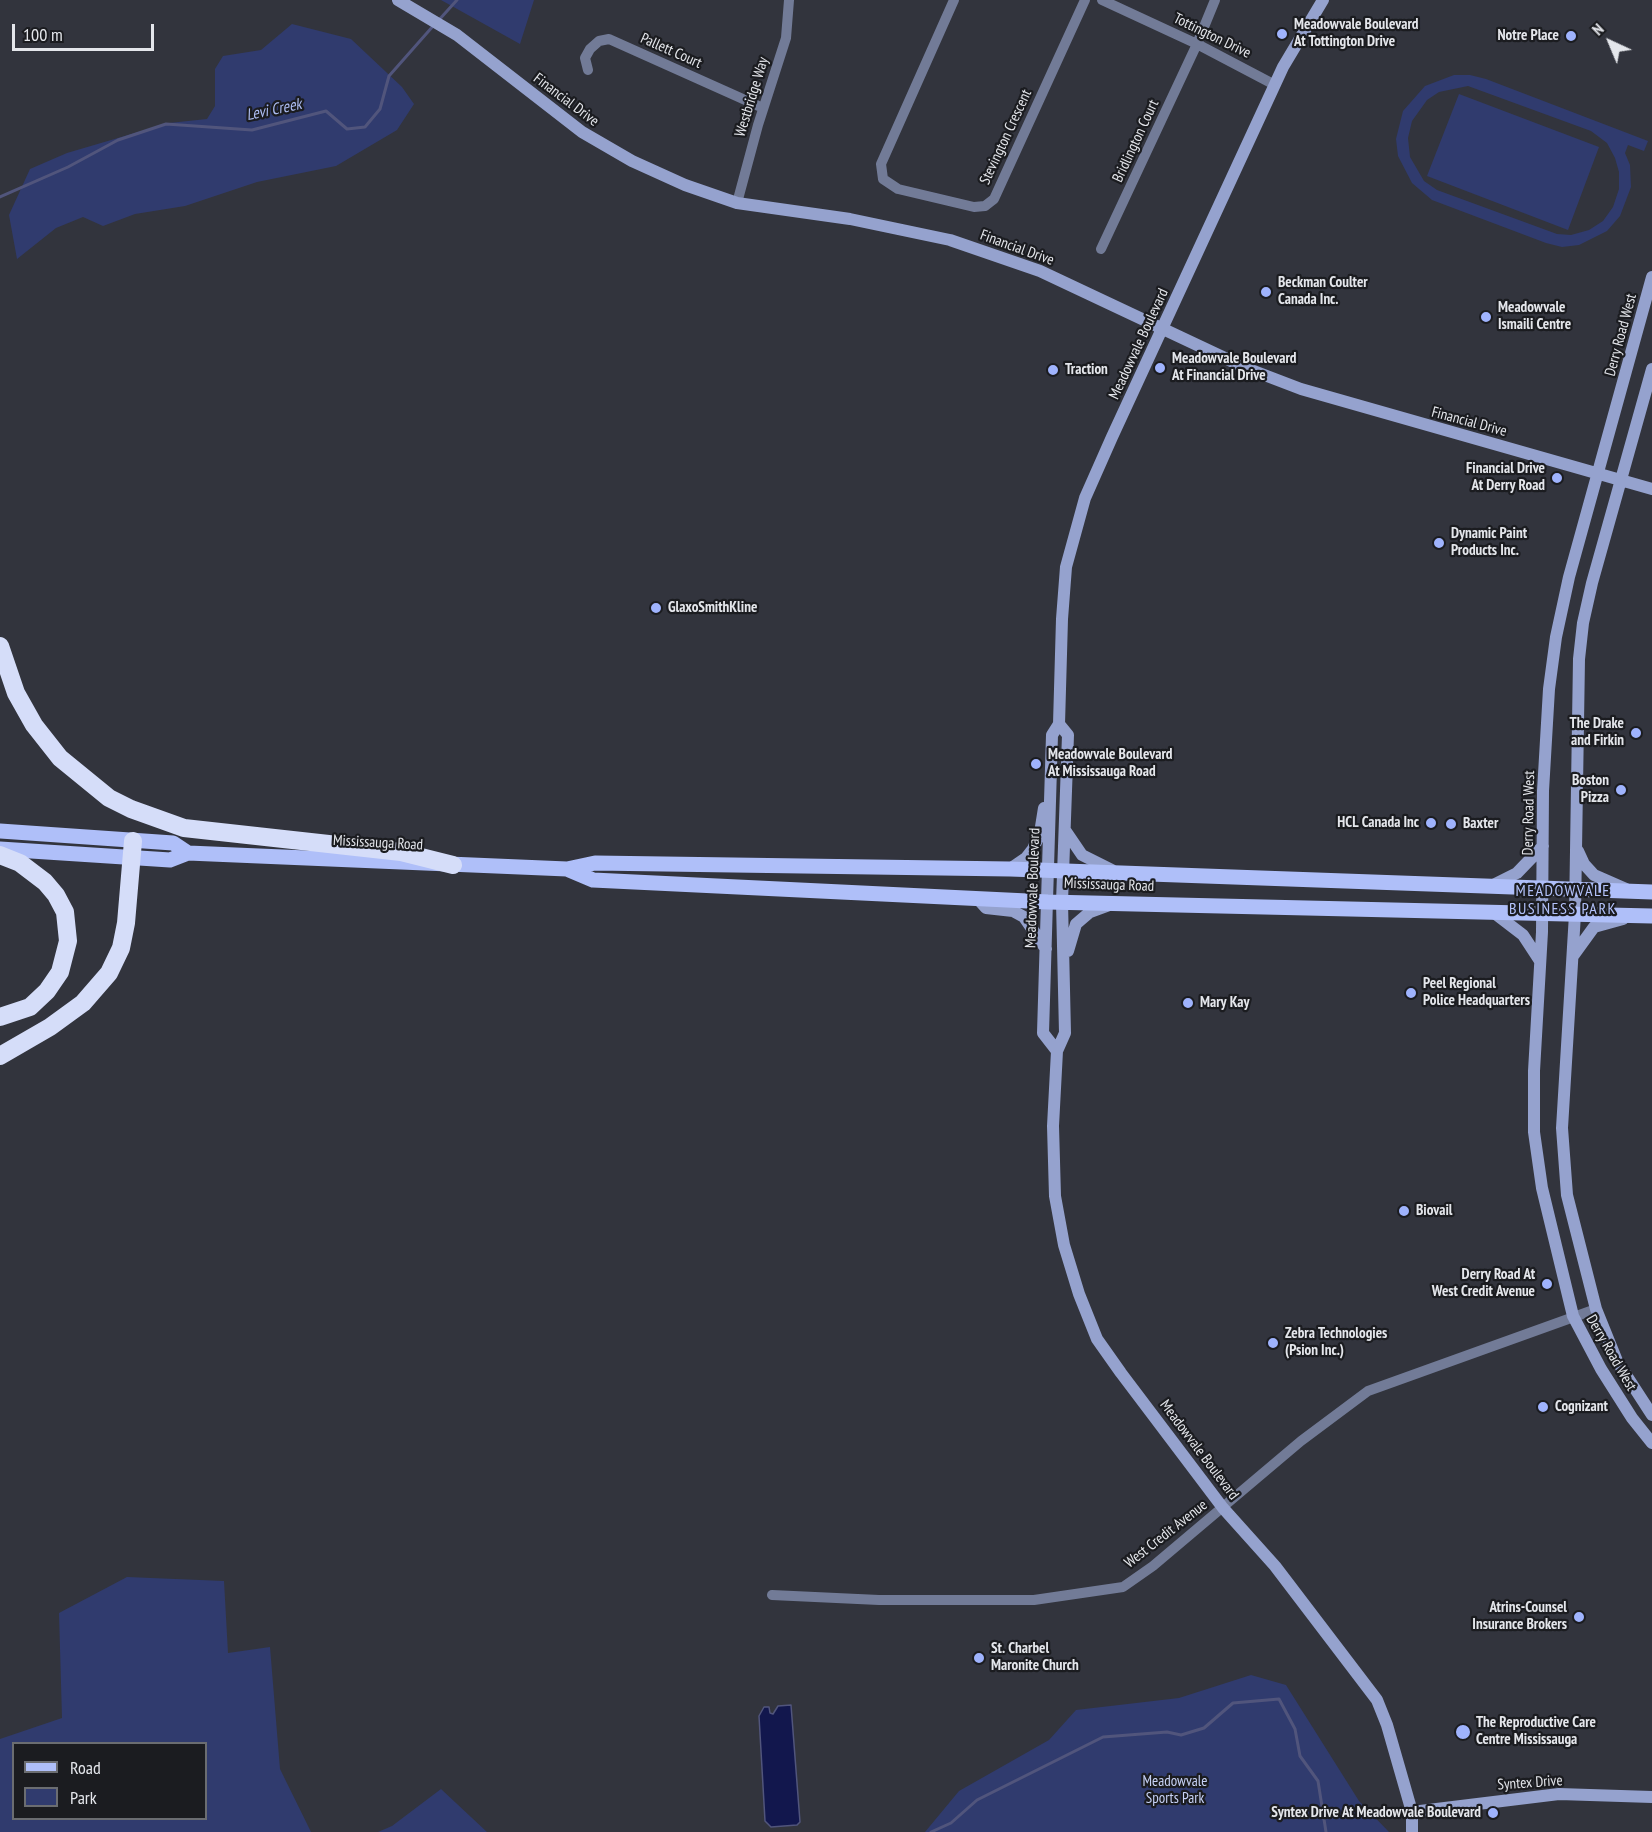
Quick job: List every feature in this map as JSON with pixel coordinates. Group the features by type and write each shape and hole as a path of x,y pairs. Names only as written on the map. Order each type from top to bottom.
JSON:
{"highway":[{"path":"0,646 16,693 34,725 60,758 109,798 131,809 184,828 401,852 453,865"},
{"path":"0,1056 50,1027 83,1003 109,974 121,948 133,849"},
{"path":"0,855 20,863 45,882 56,895 65,912 68,941 60,972 47,991 30,1007 0,1017"}],"main road":[{"name":"Financial Drive","path":"398,0 457,35 582,132 609,149 685,185 737,203 850,219 950,240 1032,268 1246,368 1301,389 1652,489"},
{"name":"Meadowvale Boulevard","path":"1057,1051 1043,1033 1046,950 1055,902 1056,872 1050,800 1052,735 1059,724 1066,567 1085,498 1275,85 1323,0"},
{"name":"Derry Road West","path":"1652,277 1569,577 1556,637 1549,689 1543,791 1542,914 1534,1071 1534,1132 1542,1188 1573,1316 1620,1399 1652,1443"},
{"name":"Derry Road West","path":"1652,369 1583,623 1579,659 1575,914 1562,1128 1567,1196 1596,1309 1617,1361 1652,1415"},
{"name":"Meadowvale Boulevard","path":"1056,872 1065,829 1068,735 1059,724"},
{"path":"1010,869 1026,858 1033,849 1040,833 1043,810 1050,800"},
{"path":"1065,829 1082,855 1117,873"},
{"name":"Mississauga Road","path":"0,831 133,849 170,860 188,853 567,869 595,863 1010,869 1542,886 1652,892"},
{"path":"1491,886 1517,873 1543,846"},
{"name":"Mississauga Road","path":"0,849 133,849"},
{"path":"1577,849 1584,864 1594,875 1629,891"},
{"name":"Mississauga Road","path":"567,869 593,880 1055,902 1648,916"},
{"path":"977,898 986,908 1013,911 1024,917 1046,950"},
{"name":"Meadowvale Boulevard","path":"1055,902 1063,963 1065,1033 1057,1051 1053,1126 1055,1196 1064,1245 1079,1294 1097,1339 1223,1508 1275,1566 1377,1700 1387,1725 1412,1812 1412,1832"},
{"path":"1063,963 1076,924 1090,912 1112,903"},
{"path":"1494,912 1523,935 1540,961"},
{"path":"1571,960 1594,927 1615,920 1648,916"},
{"name":"Syntex Drive","path":"1412,1812 1559,1794 1652,1797"}],"street":[{"name":"Westbridge Way","path":"737,203 786,38 789,0"},
{"name":"Stevington Crescent","path":"954,0 881,164 883,179 898,189 974,207 985,206 994,199 1085,0"},
{"name":"Tottington Drive","path":"1102,0 1197,44 1275,85"},
{"name":"Bridlington Court","path":"1101,249 1197,44 1215,0"},
{"name":"Pallett Court","path":"588,70 585,58 590,50 599,41 609,39 764,108"},
{"name":"West Credit Avenue","path":"772,1595 879,1600 1034,1600 1123,1587 1310,1435 1351,1403 1378,1386 1596,1309"}],"green space":[{"path":"441,0 534,0 520,44"},
{"path":"292,24 351,39 402,87 414,104 397,130 336,166 257,182 185,206 135,214 103,226 83,217 56,228 17,259 9,215 30,169 67,153 169,123 207,119 215,106 215,69 223,56 261,50"},
{"path":"1454,75 1470,75 1486,79 1648,141 1644,151 1628,145 1625,153 1630,165 1631,187 1620,216 1607,231 1579,245 1562,247 1432,200 1412,183 1398,156 1396,139 1403,111 1425,86","holes":["1468,86 1591,131 1607,143 1615,158 1619,172 1619,189 1613,207 1603,221 1589,230 1571,235 1557,234 1437,190 1424,181 1410,157 1408,138 1412,121 1427,100 1439,92"]},
{"path":"1459,94 1599,147 1568,230 1427,176"},
{"path":"127,1577 224,1581 228,1653 270,1647 280,1769 311,1832 0,1832 0,1739 62,1718 59,1613"},
{"name":"Meadowvale Sports Park","path":"1251,1675 1286,1685 1359,1801 1389,1832 925,1832 959,1791 1049,1740 1076,1710 1179,1698"},
{"path":"441,1789 487,1832 378,1832 392,1826"}],"shaded area":[{"path":"791,1705 800,1822 797,1825 771,1827 765,1821 759,1716 764,1707 769,1707 770,1713 773,1714 778,1706"}],"waterway":[{"name":"Levi Creek","path":"438,21 457,0"},
{"name":"Levi Creek","path":"0,197 68,167 118,140 166,124 252,130 326,111 347,129 365,127 380,109 389,76 434,25"},
{"path":"931,1832 951,1823 977,1800 1103,1737 1167,1732 1181,1735 1204,1728 1233,1703 1279,1699 1295,1729 1300,1756 1318,1781 1326,1832"}],"place":[{"name":"Meadowvale Boulevard At Tottington Drive","path":"1282,34"},
{"name":"Notre Place","path":"1571,36"},
{"name":"Beckman Coulter Canada Inc.","path":"1266,292"},
{"name":"Meadowvale Ismaili Centre","path":"1486,317"},
{"name":"Meadowvale Boulevard At Financial Drive","path":"1160,368"},
{"name":"Traction","path":"1053,370"},
{"name":"Financial Drive At Derry Road","path":"1557,478"},
{"name":"Dynamic Paint Products Inc.","path":"1439,543"},
{"name":"GlaxoSmithKline","path":"656,608"},
{"name":"The Drake and Firkin","path":"1636,733"},
{"name":"Meadowvale Boulevard At Mississauga Road","path":"1036,764"},
{"name":"Boston Pizza","path":"1621,790"},
{"name":"HCL Canada Inc","path":"1431,823"},
{"name":"Baxter","path":"1451,824"},
{"name":"Peel Regional Police Headquarters","path":"1411,993"},
{"name":"Mary Kay","path":"1188,1003"},
{"name":"Biovail","path":"1404,1211"},
{"name":"Derry Road At West Credit Avenue","path":"1547,1284"},
{"name":"Zebra Technologies (Psion Inc.)","path":"1273,1343"},
{"name":"Cognizant","path":"1543,1407"},
{"name":"Atrins-Counsel Insurance Brokers","path":"1579,1617"},
{"name":"St. Charbel Maronite Church","path":"979,1658"},
{"name":"The Reproductive Care Centre Mississauga","path":"1463,1732"},
{"name":"Syntex Drive At Meadowvale Boulevard","path":"1493,1813"}],"district":[{"name":"MEADOWVALE BUSINESS PARK","path":"1563,900"}]}
